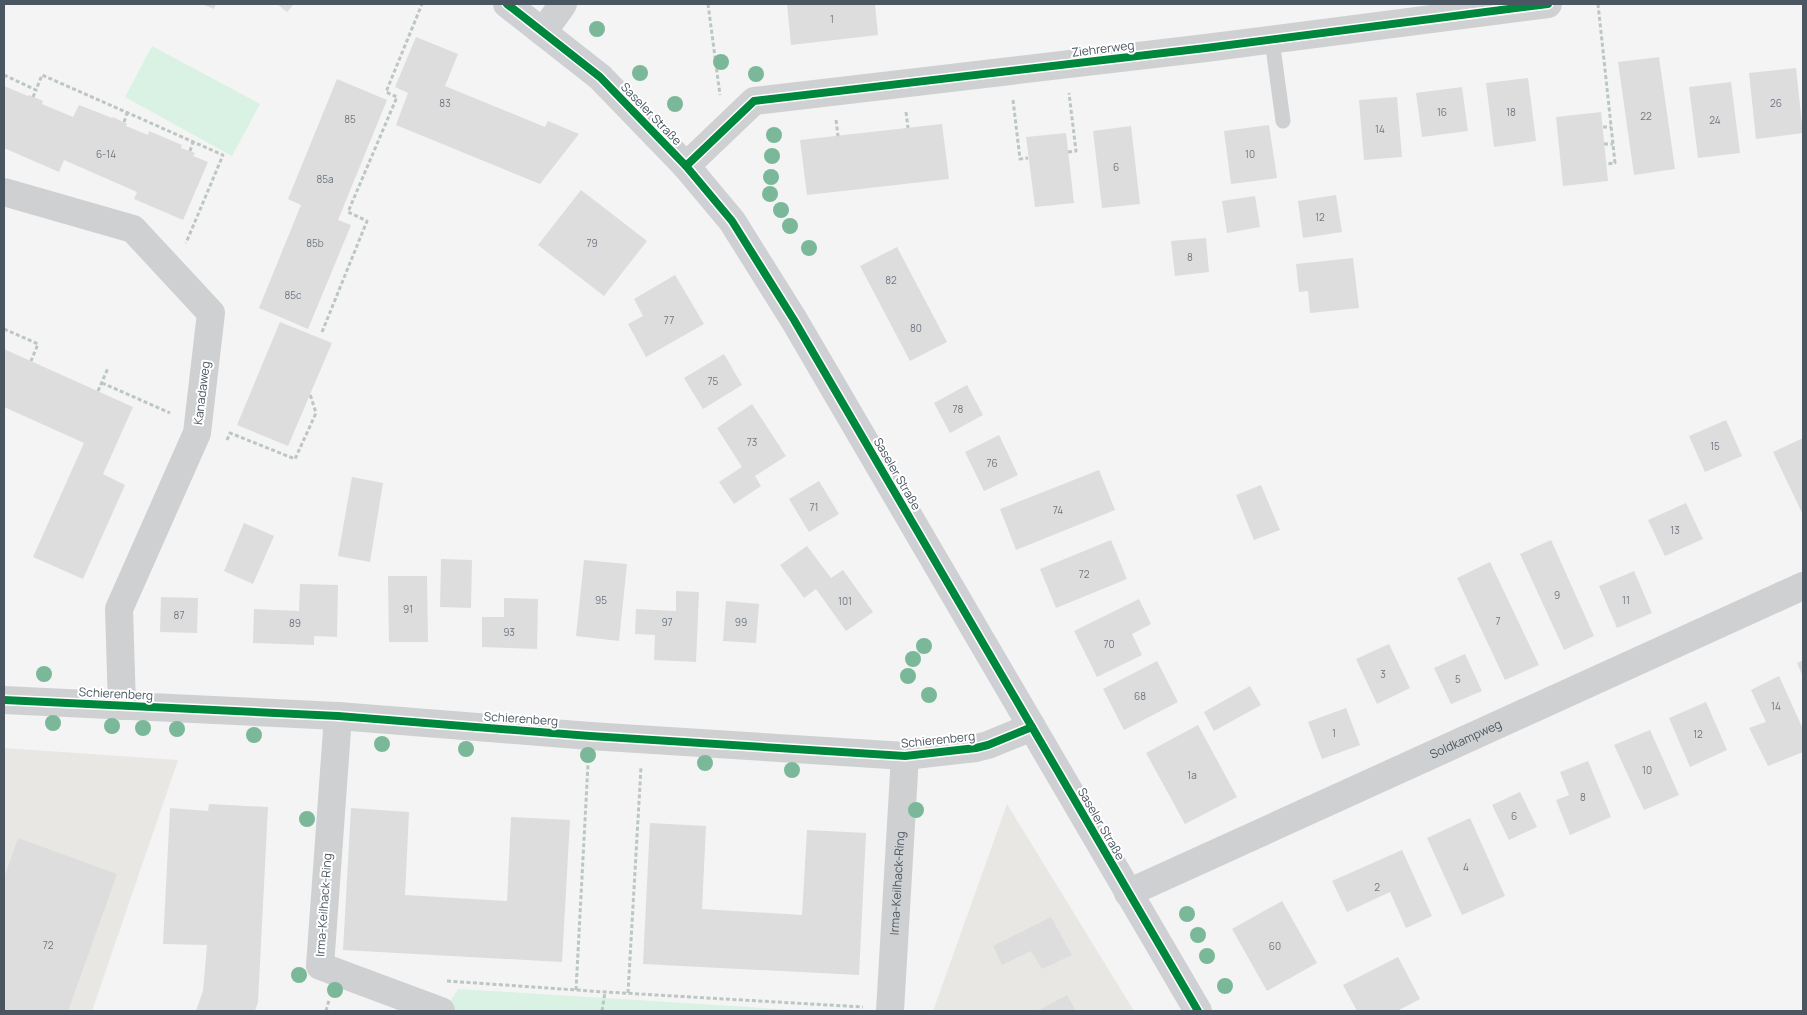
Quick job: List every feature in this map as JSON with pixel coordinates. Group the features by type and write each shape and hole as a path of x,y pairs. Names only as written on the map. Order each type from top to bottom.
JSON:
{"street":[{"name":"Saseler Straße","path":"507,4 600,77 686,166 732,221 794,320 1198,1011"},
{"path":"543,32 563,4"},
{"name":"Ziehrerweg","path":"686,166 754,101 1272,40 1548,4"},
{"name":"Kanadaweg","path":"4,192 133,229 211,314 197,433 119,609 122,706"},
{"name":"Soldkampweg","path":"1128,893 1803,586"},
{"name":"Schierenberg","path":"4,700 338,716 590,736 905,756 976,748 1032,728"},
{"name":"Irma-Keilhack-Ring","path":"338,716 320,966 441,1011"},
{"name":"Irma-Keilhack-Ring","path":"890,1010 905,756"}],"lane":[{"path":"1272,40 1284,120"}],"path":[{"path":"322,332 367,221 348,212 397,97 386,92 422,4"},
{"path":"708,4 724,129"},
{"path":"1598,4 1615,163 1606,164"},
{"path":"1065,65 1076,151 1068,152"},
{"path":"1009,72 1020,158 1028,158"},
{"path":"33,97 42,75 223,155 173,273"},
{"path":"4,76 36,90"},
{"path":"124,122 127,113"},
{"path":"1603,127 1611,127"},
{"path":"190,151 193,142"},
{"path":"1604,144 1613,144"},
{"path":"4,329 38,344 31,361"},
{"path":"98,391 108,368"},
{"path":"102,383 198,425"},
{"path":"226,442 230,433 295,459 316,413 310,394"},
{"path":"576,990 590,736"},
{"path":"628,993 643,739"},
{"path":"440,980 890,1010"},
{"path":"602,1011 605,992"}],"shaded area":[{"path":"4,748 178,760 92,1011 4,1011"},
{"path":"1007,804 1134,1011 933,1011"}],"green space":[{"path":"152,46 260,104 232,156 125,97"},
{"path":"458,989 812,1011 458,1011 447,1007"}],"building":[{"path":"202,4 216,4 214,9"},
{"path":"277,4 294,4 287,12"},
{"path":"787,4 875,4 878,35 791,45"},
{"path":"416,37 458,54 445,86 545,127 548,121 579,134 540,184 396,125 408,93 395,87"},
{"path":"1659,57 1675,169 1634,175 1618,62"},
{"path":"1796,68 1803,133 1756,139 1749,73"},
{"path":"1528,78 1536,141 1494,147 1486,83"},
{"path":"337,79 387,100 338,220 351,225 308,329 259,308 301,205 288,199"},
{"path":"1731,82 1740,153 1698,158 1689,87"},
{"path":"4,86 43,101 42,104 73,117 79,105 113,117 127,124 126,126 148,135 149,131 182,145 181,148 195,153 193,156 208,162 183,220 134,199 137,192 64,160 59,172 4,148"},
{"path":"1462,87 1468,131 1422,137 1416,93"},
{"path":"1397,97 1402,157 1364,160 1359,100"},
{"path":"1601,112 1608,181 1563,186 1556,117"},
{"path":"942,124 949,179 807,195 800,140"},
{"path":"1269,125 1277,178 1231,184 1224,131"},
{"path":"1131,126 1140,204 1102,208 1093,131"},
{"path":"1066,133 1074,203 1035,207 1026,137"},
{"path":"581,190 647,241 604,296 538,245"},
{"path":"1336,195 1342,232 1303,238 1298,201"},
{"path":"1255,196 1260,227 1227,233 1222,201"},
{"path":"1206,238 1209,272 1175,276 1171,241"},
{"path":"897,247 947,342 910,361 860,266"},
{"path":"1353,258 1359,308 1310,313 1308,291 1299,292 1296,264"},
{"path":"675,275 704,324 646,357 628,324 643,316 634,299"},
{"path":"280,322 332,343 288,446 237,425"},
{"path":"4,349 133,407 103,474 125,485 83,579 33,557 84,443 4,407"},
{"path":"724,354 742,385 703,409 684,378"},
{"path":"967,385 983,415 950,433 934,403"},
{"path":"752,404 786,456 755,476 761,486 734,504 719,482 742,467 717,428"},
{"path":"1726,420 1742,456 1705,472 1689,436"},
{"path":"999,435 1018,475 984,491 965,452"},
{"path":"1803,438 1803,515 1773,452"},
{"path":"1099,470 1115,510 1016,550 1000,509"},
{"path":"352,477 383,483 370,562 338,556"},
{"path":"819,481 839,514 809,532 789,499"},
{"path":"1261,485 1280,530 1254,540 1236,495"},
{"path":"1686,503 1703,539 1665,556 1648,520"},
{"path":"244,523 274,536 253,584 224,571"},
{"path":"1111,540 1127,579 1056,608 1040,569"},
{"path":"1551,540 1594,636 1564,650 1520,554"},
{"path":"807,546 831,578 843,570 873,612 846,631 816,589 804,598 780,565"},
{"path":"441,559 472,560 471,608 440,607"},
{"path":"584,560 627,564 619,641 576,636"},
{"path":"1490,562 1539,665 1505,680 1457,578"},
{"path":"1634,571 1652,613 1617,628 1599,586"},
{"path":"388,576 427,576 428,642 389,642"},
{"path":"300,584 338,585 337,637 314,636 314,645 253,643 254,609 299,611"},
{"path":"676,591 699,592 696,662 654,660 655,635 635,634 636,609 676,611"},
{"path":"161,597 198,598 197,633 160,632"},
{"path":"504,598 538,599 537,649 482,647 482,617 504,617"},
{"path":"1139,599 1151,624 1132,634 1142,655 1097,677 1074,631"},
{"path":"726,601 759,604 756,643 723,641"},
{"path":"1389,644 1410,688 1377,704 1356,659"},
{"path":"1465,654 1482,691 1451,704 1434,668"},
{"path":"1803,660 1803,677 1797,663"},
{"path":"1157,661 1178,702 1124,730 1103,689"},
{"path":"1779,676 1803,729 1803,752 1768,766 1749,728 1766,722 1751,690"},
{"path":"1250,686 1261,705 1214,731 1204,712"},
{"path":"1706,702 1727,750 1690,767 1669,718"},
{"path":"1346,708 1360,745 1322,759 1308,722"},
{"path":"1198,725 1237,797 1185,824 1146,753"},
{"path":"1650,730 1679,795 1644,810 1614,745"},
{"path":"1588,761 1611,817 1570,835 1556,800 1569,795 1560,772"},
{"path":"1520,792 1537,827 1509,840 1492,805"},
{"path":"209,804 268,807 258,1002 255,1011 196,1011 203,991 207,945 163,944 170,808 208,811"},
{"path":"351,808 409,812 405,895 507,901 511,817 570,820 562,962 343,950"},
{"path":"1470,818 1505,896 1462,915 1427,838"},
{"path":"650,823 706,826 702,909 802,915 807,830 866,833 859,975 643,964"},
{"path":"18,838 117,874 68,1011 4,1011 4,878"},
{"path":"1402,850 1432,916 1406,928 1390,892 1347,912 1332,881"},
{"path":"1282,901 1317,963 1267,991 1232,929"},
{"path":"1051,917 1072,955 1042,969 1031,951 1002,965 993,946"},
{"path":"1398,957 1420,999 1397,1011 1357,1011 1343,985"},
{"path":"1067,995 1076,1011 1037,1011"}],"cycle path":[{"path":"507,4 600,77 686,166 732,221 794,320 1198,1011"},
{"path":"686,166 754,101 1206,48 1548,4"},
{"path":"4,700 338,716 590,736 905,756 976,748 1032,727"}]}
